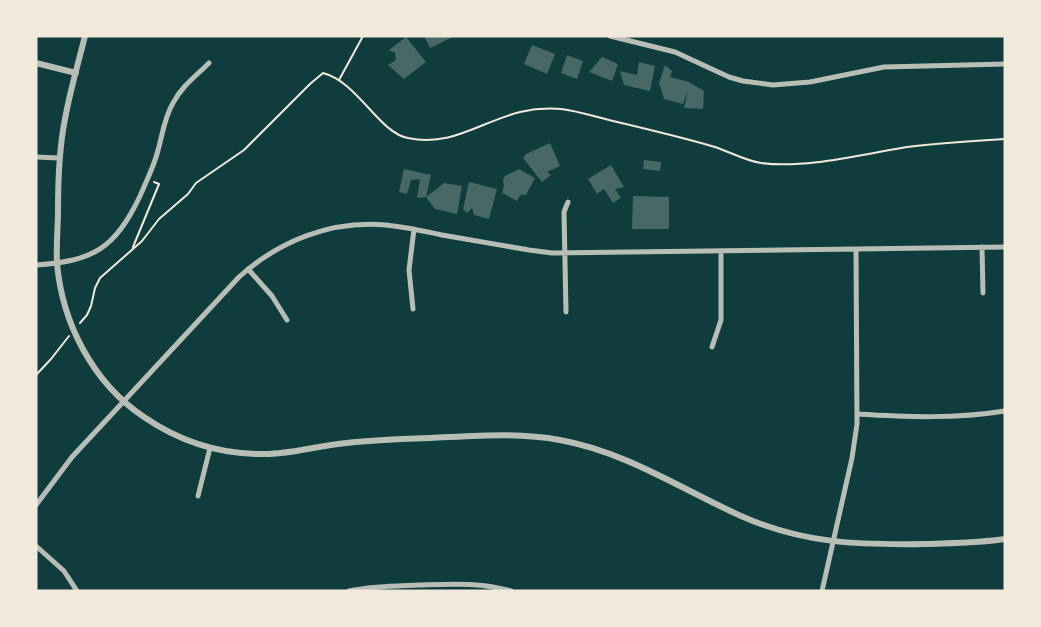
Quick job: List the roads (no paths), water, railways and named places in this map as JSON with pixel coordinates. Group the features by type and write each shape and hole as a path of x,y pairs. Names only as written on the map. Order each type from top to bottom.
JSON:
{"street":[{"path":"85,36 64,120 59,158 57,264 65,306 73,330 94,367 124,401 159,427 178,437 210,448 233,452 271,454 361,441 495,435 548,438 585,445 628,460 759,524 811,538 833,542 892,545 970,543 1005,539"},
{"path":"610,36 675,52 744,81 773,85 810,82 884,67 1005,64"},
{"path":"36,63 76,74"},
{"path":"36,265 57,264 83,258 110,242 127,222 148,178 172,104 182,89 209,64"},
{"path":"36,157 59,158"},
{"path":"566,312 564,212 568,202"},
{"path":"36,505 67,463 248,269 280,247 316,232 366,224 386,225 529,250 565,253 1005,246"},
{"path":"413,309 408,270 414,229"},
{"path":"982,247 983,293"},
{"path":"822,591 852,458 857,414 856,248"},
{"path":"712,347 719,328 722,312 721,250"},
{"path":"248,269 272,296 287,320"},
{"path":"857,414 919,418 1005,411"},
{"path":"198,496 210,448"},
{"path":"36,546 64,571 77,591"},
{"path":"349,591 375,586 467,584 492,586 511,591"}]}
